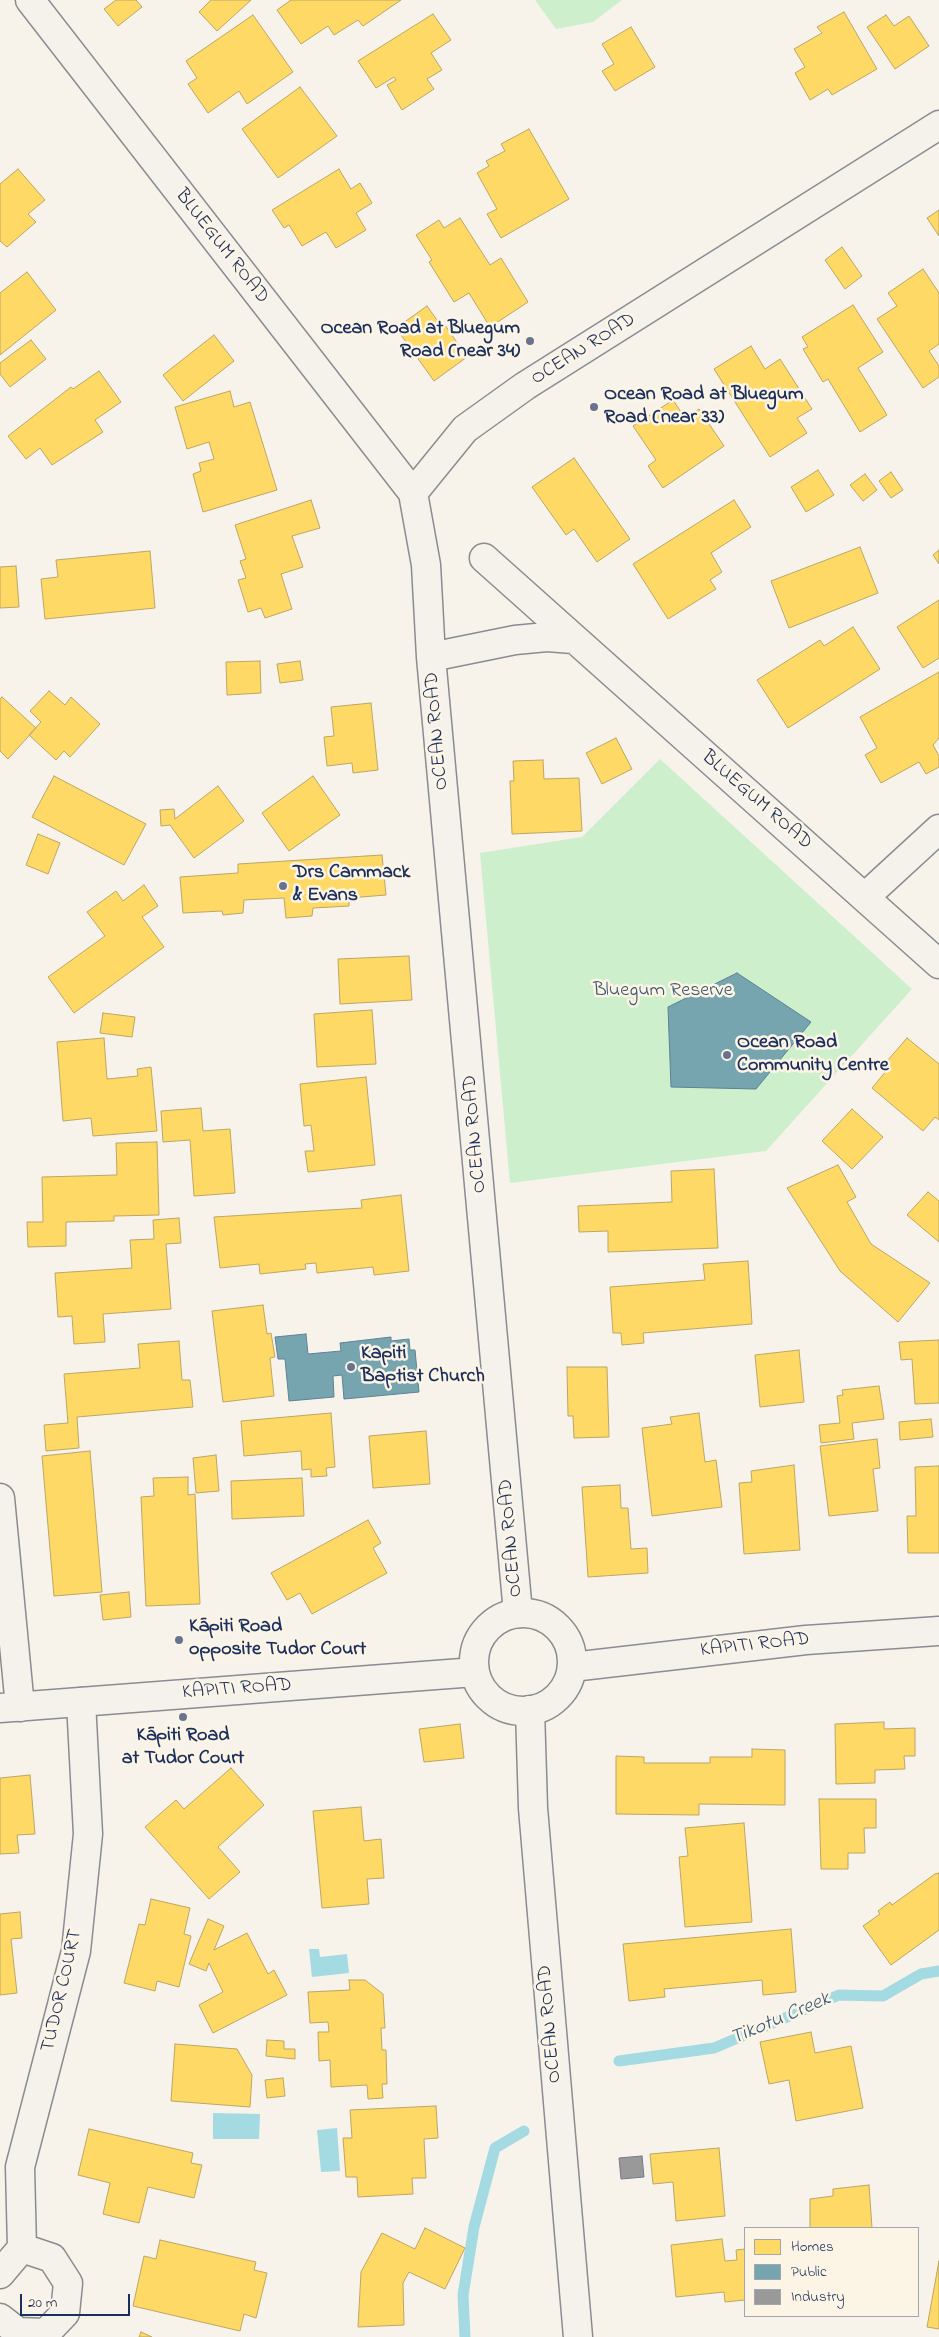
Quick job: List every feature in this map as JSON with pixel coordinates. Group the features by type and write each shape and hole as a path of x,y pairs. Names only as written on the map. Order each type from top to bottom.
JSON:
{"street":[{"name":"BLUEGUM ROAD","path":"30,0 413,493"},
{"name":"OCEAN ROAD","path":"518,1613 431,657 426,565 413,493 465,428 526,386 939,125"},
{"name":"BLUEGUM ROAD","path":"484,558 939,964"},
{"path":"431,657 515,640 547,637 573,639"},
{"path":"865,897 939,829"},
{"path":"0,1498 10,1707"},
{"path":"518,1613 535,1614 551,1621 564,1634 570,1650 572,1667 563,1691 543,1707 530,1710 515,1710 501,1706 485,1692 475,1672 475,1651 484,1633 498,1619 518,1613"},
{"name":"KAPITI ROAD","path":"572,1667 806,1640 939,1631"},
{"name":"KAPITI ROAD","path":"10,1707 475,1672"},
{"name":"TUDOR COURT","path":"22,2248 20,2167 76,1952 88,1834 81,1702"},
{"name":"OCEAN ROAD","path":"530,1710 533,1808 578,2337"},
{"path":"0,2274 22,2248 52,2258 68,2283 65,2313 46,2333 18,2332 0,2318"}],"green space":[{"path":"535,0 622,0 593,22 556,29"},
{"name":"Bluegum Reserve","path":"660,759 912,989 766,1151 510,1183 480,853 582,837"}],"water":[{"path":"309,1949 319,1949 320,1957 347,1954 349,1973 312,1977"},
{"path":"213,2113 260,2114 259,2139 213,2139"},
{"path":"337,2128 340,2171 321,2172 317,2130"}],"building: Homes":[{"path":"116,0 136,0 142,7 118,26 104,9"},
{"path":"211,0 251,0 217,31 199,12"},
{"path":"291,0 401,0 363,26 358,20 334,35 328,26 301,44 277,10"},
{"path":"844,12 877,69 832,95 828,89 810,100 795,73 805,67 794,49 822,33 817,27"},
{"path":"433,14 451,40 431,53 442,70 427,79 434,89 402,110 387,85 396,80 394,77 376,88 358,61"},
{"path":"253,15 293,72 247,104 239,91 208,113 188,84 197,78 186,61"},
{"path":"886,15 894,26 909,16 929,46 895,69 867,27"},
{"path":"631,27 655,67 615,91 602,71 614,64 602,44"},
{"path":"300,87 337,136 278,178 242,129"},
{"path":"529,129 569,199 501,238 487,214 497,209 477,173 489,166 486,161 505,151 501,144"},
{"path":"18,169 45,200 28,214 36,222 7,247 0,241 0,184"},
{"path":"339,169 351,189 360,183 372,203 356,213 366,230 336,248 326,232 302,246 289,225 284,228 272,210"},
{"path":"939,210 939,236 927,218"},
{"path":"460,218 490,265 501,258 528,302 490,327 469,293 454,302 429,262 432,260 416,235 439,220 444,228"},
{"path":"842,247 862,276 845,289 825,260"},
{"path":"923,269 939,293 939,344 929,351 939,366 939,377 923,388 877,319 897,306 888,293"},
{"path":"27,272 56,310 0,355 0,293"},
{"path":"853,305 883,352 858,368 887,415 860,432 828,379 823,382 803,349 808,347 802,337"},
{"path":"427,306 442,327 445,325 467,357 434,381 396,328"},
{"path":"214,335 234,361 183,401 163,375"},
{"path":"31,340 46,359 10,387 0,374 0,363"},
{"path":"751,346 765,369 780,359 812,409 797,418 807,433 770,457 714,369"},
{"path":"99,371 121,402 95,420 103,432 52,465 40,448 26,459 8,436 71,387 73,389"},
{"path":"230,391 234,407 250,402 277,490 203,512 193,474 201,471 199,463 214,459 209,442 187,449 175,407"},
{"path":"673,400 685,418 699,409 724,446 663,488 648,466 656,460 633,426"},
{"path":"574,458 630,539 597,562 574,529 566,535 532,487"},
{"path":"818,470 834,495 806,512 791,487"},
{"path":"891,472 903,490 891,498 879,481"},
{"path":"865,474 877,490 863,501 850,485"},
{"path":"311,500 320,528 292,536 303,567 281,574 292,609 265,618 261,608 248,612 238,580 246,578 240,561 246,559 235,525"},
{"path":"734,500 751,527 711,553 722,572 710,580 716,589 668,619 633,564"},
{"path":"860,547 878,593 789,628 771,581"},
{"path":"939,550 939,564 933,555"},
{"path":"150,551 155,608 45,619 41,579 58,577 56,560"},
{"path":"16,566 19,607 0,608 0,567"},
{"path":"939,600 939,658 923,668 897,627"},
{"path":"853,627 880,669 788,728 757,680 820,640 824,646"},
{"path":"260,661 261,693 227,695 226,662"},
{"path":"300,661 303,680 280,683 277,664"},
{"path":"939,672 939,738 933,745 939,756 939,767 926,774 919,762 881,783 865,755 877,748 860,717"},
{"path":"49,691 65,705 71,697 100,724 70,757 64,751 56,760 29,735 41,722 30,711"},
{"path":"2,697 36,728 8,759 0,751 0,699"},
{"path":"371,703 378,770 353,773 352,763 327,766 324,737 334,736 331,707"},
{"path":"616,738 632,769 602,784 586,753"},
{"path":"543,760 544,779 579,778 582,831 512,834 510,781 514,781 513,761"},
{"path":"54,776 146,824 124,865 32,817"},
{"path":"313,776 340,815 289,851 262,813"},
{"path":"218,786 244,821 194,858 170,825 161,826 160,810 174,809 175,819"},
{"path":"38,834 60,843 48,874 26,865"},
{"name":"Drs Cammack & Evans","path":"382,855 386,895 349,898 349,906 313,908 312,916 286,918 284,898 244,900 243,913 223,915 222,911 183,913 180,877 238,873 238,864"},
{"path":"144,885 158,906 142,917 164,947 74,1013 48,977 105,936 87,912 116,891 123,901"},
{"path":"409,956 412,1000 340,1004 338,959"},
{"path":"372,1010 376,1064 317,1067 314,1014"},
{"path":"103,1013 135,1017 132,1037 100,1033"},
{"path":"104,1038 107,1079 138,1076 137,1069 151,1067 157,1131 93,1136 91,1118 63,1121 57,1042"},
{"path":"907,1038 939,1064 939,1120 935,1117 923,1131 872,1088 887,1070 882,1067"},
{"path":"366,1077 375,1165 308,1172 305,1151 314,1151 311,1125 304,1126 300,1084"},
{"path":"201,1108 203,1131 230,1129 235,1193 194,1196 190,1140 163,1142 161,1111"},
{"path":"852,1109 883,1137 852,1169 822,1141"},
{"path":"157,1142 159,1215 114,1216 114,1221 66,1222 66,1246 28,1247 27,1222 43,1222 42,1177 117,1175 116,1143"},
{"path":"838,1165 856,1197 847,1202 871,1244 930,1283 898,1322 840,1271 787,1188"},
{"path":"714,1169 718,1248 608,1252 608,1231 579,1232 578,1206 672,1202 671,1171"},
{"path":"928,1192 939,1201 939,1242 907,1215"},
{"path":"401,1195 409,1271 374,1275 373,1267 317,1273 316,1263 305,1264 306,1269 260,1274 259,1264 220,1268 214,1217 362,1208 361,1200"},
{"path":"179,1218 181,1243 166,1244 171,1309 103,1314 105,1342 74,1344 72,1316 58,1317 55,1273 132,1268 130,1240 154,1239 153,1220"},
{"path":"748,1261 752,1324 643,1333 644,1343 622,1345 621,1333 613,1333 610,1287 705,1280 703,1264"},
{"path":"263,1305 267,1334 271,1333 275,1357 270,1358 274,1396 223,1402 212,1311"},
{"path":"939,1340 939,1403 915,1404 912,1359 901,1360 899,1342"},
{"path":"179,1341 182,1380 190,1380 193,1407 77,1417 79,1448 46,1451 44,1425 68,1423 64,1374 140,1368 138,1344"},
{"path":"799,1350 804,1402 760,1407 755,1355"},
{"path":"567,1367 607,1367 609,1437 574,1438 573,1416 568,1416"},
{"path":"879,1386 884,1419 852,1423 854,1439 821,1443 819,1425 840,1423 837,1396 843,1395 842,1390"},
{"path":"331,1413 335,1467 326,1468 327,1476 311,1477 311,1469 302,1470 301,1451 244,1456 241,1421"},
{"path":"699,1413 705,1462 716,1460 722,1507 652,1516 642,1428 672,1424 670,1417"},
{"path":"931,1419 933,1437 900,1440 899,1422"},
{"path":"426,1431 430,1484 373,1488 369,1436"},
{"path":"877,1439 880,1468 873,1469 878,1511 829,1516 820,1446"},
{"path":"90,1451 102,1592 54,1596 42,1456"},
{"path":"216,1455 219,1491 196,1493 193,1458"},
{"path":"794,1465 800,1550 744,1554 739,1483 752,1482 751,1471"},
{"path":"939,1466 939,1553 908,1553 907,1516 916,1516 915,1467"},
{"path":"188,1477 188,1495 195,1494 200,1604 146,1606 141,1497 154,1496 153,1478"},
{"path":"302,1478 304,1516 232,1519 231,1481"},
{"path":"620,1485 621,1508 628,1508 631,1549 647,1548 648,1573 588,1577 582,1487"},
{"path":"368,1520 381,1543 373,1548 387,1573 312,1614 300,1593 287,1600 271,1573"},
{"path":"129,1592 131,1617 103,1620 100,1595"},
{"path":"884,1722 884,1729 915,1728 915,1756 904,1756 905,1769 875,1770 875,1783 836,1784 835,1724"},
{"path":"460,1724 464,1758 424,1762 419,1729"},
{"path":"752,1749 785,1750 785,1805 699,1804 699,1815 616,1814 616,1756 644,1757 644,1763 710,1763 710,1757 752,1757"},
{"path":"231,1768 264,1805 218,1847 240,1872 209,1899 145,1827 176,1800 184,1809"},
{"path":"30,1775 35,1834 17,1835 19,1853 0,1854 0,1778"},
{"path":"819,1799 876,1799 876,1828 864,1828 865,1853 848,1853 848,1869 821,1869"},
{"path":"361,1807 364,1841 381,1839 384,1878 367,1879 369,1904 322,1908 313,1811"},
{"path":"744,1823 752,1922 685,1927 679,1857 688,1856 685,1828"},
{"path":"939,1873 939,1930 891,1965 863,1926 880,1914 878,1911 890,1902 892,1905"},
{"path":"151,1899 190,1908 184,1934 191,1936 179,1987 157,1981 155,1991 124,1983 139,1924 145,1925"},
{"path":"20,1912 22,1938 11,1939 17,1993 0,1995 0,1914"},
{"path":"208,1919 224,1926 214,1950 247,1933 268,1974 274,1970 287,1995 213,2033 199,2005 223,1992 209,1963 206,1971 189,1964"},
{"path":"791,1929 796,1992 763,1995 762,1980 664,1989 665,1997 629,2001 623,1944"},
{"path":"349,1980 365,1980 383,1994 385,2028 381,2028 382,2050 386,2050 387,2084 382,2084 383,2098 368,2099 367,2085 331,2087 330,2060 319,2061 318,2032 329,2032 328,2022 310,2023 308,1992 350,1990"},
{"path":"811,2032 815,2053 851,2046 863,2108 796,2121 789,2080 769,2084 760,2042"},
{"path":"267,2040 284,2041 284,2049 295,2049 295,2059 266,2056"},
{"path":"175,2044 237,2049 252,2075 250,2107 171,2101"},
{"path":"283,2078 285,2096 267,2098 265,2080"},
{"path":"436,2106 438,2138 424,2139 426,2178 412,2178 413,2194 358,2197 357,2177 346,2177 343,2138 352,2138 350,2110"},
{"path":"89,2129 193,2153 191,2163 202,2165 194,2198 148,2187 139,2223 103,2214 110,2183 78,2175"},
{"path":"719,2148 725,2216 676,2221 673,2182 653,2184 650,2154"},
{"path":"869,2185 872,2227 810,2227 810,2199 833,2196 833,2189"},
{"path":"425,2228 465,2248 445,2289 409,2272 403,2283 404,2325 358,2327 361,2272 382,2233 415,2249"},
{"path":"722,2239 725,2261 737,2260 736,2250 744,2249 744,2300 725,2302 724,2292 676,2297 671,2245"},
{"path":"160,2240 256,2262 254,2270 267,2273 256,2318 244,2314 240,2331 133,2306 144,2256 156,2259"},
{"path":"939,2261 939,2329 927,2327"},
{"path":"141,2332 152,2337 139,2337"}],"building: Public":[{"name":"Ocean Road Community Centre","path":"737,973 811,1022 756,1089 671,1087 668,1007"},
{"name":"Kapiti Baptist Church","path":"306,1334 308,1354 341,1351 340,1343 391,1337 391,1341 409,1339 410,1350 415,1350 419,1392 344,1399 342,1375 333,1376 334,1397 289,1401 285,1359 278,1359 275,1337"}],"building: Industry":[{"path":"642,2156 644,2177 621,2179 619,2158"}],"waterway":[{"name":"Tikotu Creek","path":"619,2061 714,2048 839,1995 883,1996 921,1974 939,1971"},
{"name":"Tikotu Creek","path":"465,2337 463,2295 474,2227 495,2148 524,2131"}],"place":[{"name":"Ocean Road at Bluegum Road (near 34)","path":"530,341"},
{"name":"Ocean Road at Bluegum Road (near 33)","path":"594,407"},
{"name":"Drs Cammack & Evans","path":"283,886"},
{"name":"Ocean Road Community Centre","path":"727,1055"},
{"name":"Kapiti Baptist Church","path":"351,1367"},
{"name":"Kāpiti Road opposite Tudor Court","path":"179,1640"},
{"name":"Kāpiti Road at Tudor Court","path":"183,1717"}]}
